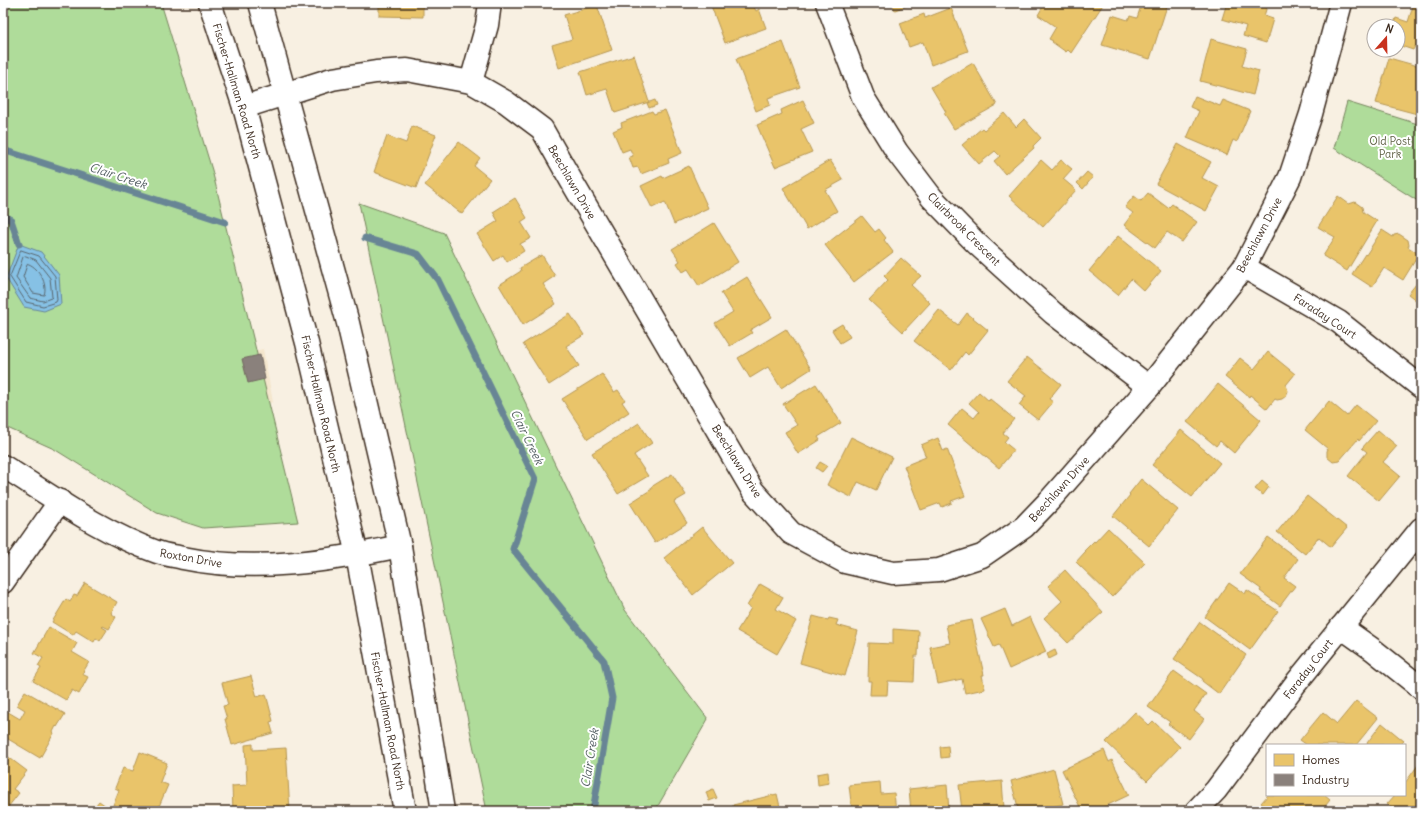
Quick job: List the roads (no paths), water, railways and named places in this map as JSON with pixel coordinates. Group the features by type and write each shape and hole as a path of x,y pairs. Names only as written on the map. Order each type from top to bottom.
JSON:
{"street":[{"name":"Fischer-Hallman Road North","path":"210,3 244,107 307,343 357,555 405,811"},
{"path":"260,3 348,323 400,546 443,811"},
{"path":"471,82 487,25 490,3"},
{"name":"Clairbrook Crescent","path":"827,3 863,97 897,152 932,198 976,244 1053,313 1148,387"},
{"name":"Beechlawn Drive","path":"244,107 332,79 376,72 407,70 471,82 506,102 542,129 753,491 791,533 846,562 893,573 939,570 982,556 1024,528 1148,387 1244,267 1290,177 1311,114 1341,3"},
{"name":"Faraday Court","path":"1244,267 1339,322 1421,387"},
{"name":"Roxton Drive","path":"3,466 105,530 158,552 204,562 236,565 284,564 357,555 400,546"},
{"path":"3,582 60,501"},
{"name":"Faraday Court","path":"1196,811 1216,790 1296,684 1421,529"},
{"path":"1341,627 1372,649 1421,688"}],"water":[{"path":"19,244 41,252 59,275 61,304 44,311 24,307 6,278"}],"waterway":[{"name":"Clair Creek","path":"3,150 225,222"},
{"path":"3,216 11,220 19,244"},
{"name":"Clair Creek","path":"365,238 418,254 438,280 535,479 513,549 604,661 612,698 593,811"}],"park label":[{"name":"Old Post Park","path":"1390,147"}]}
